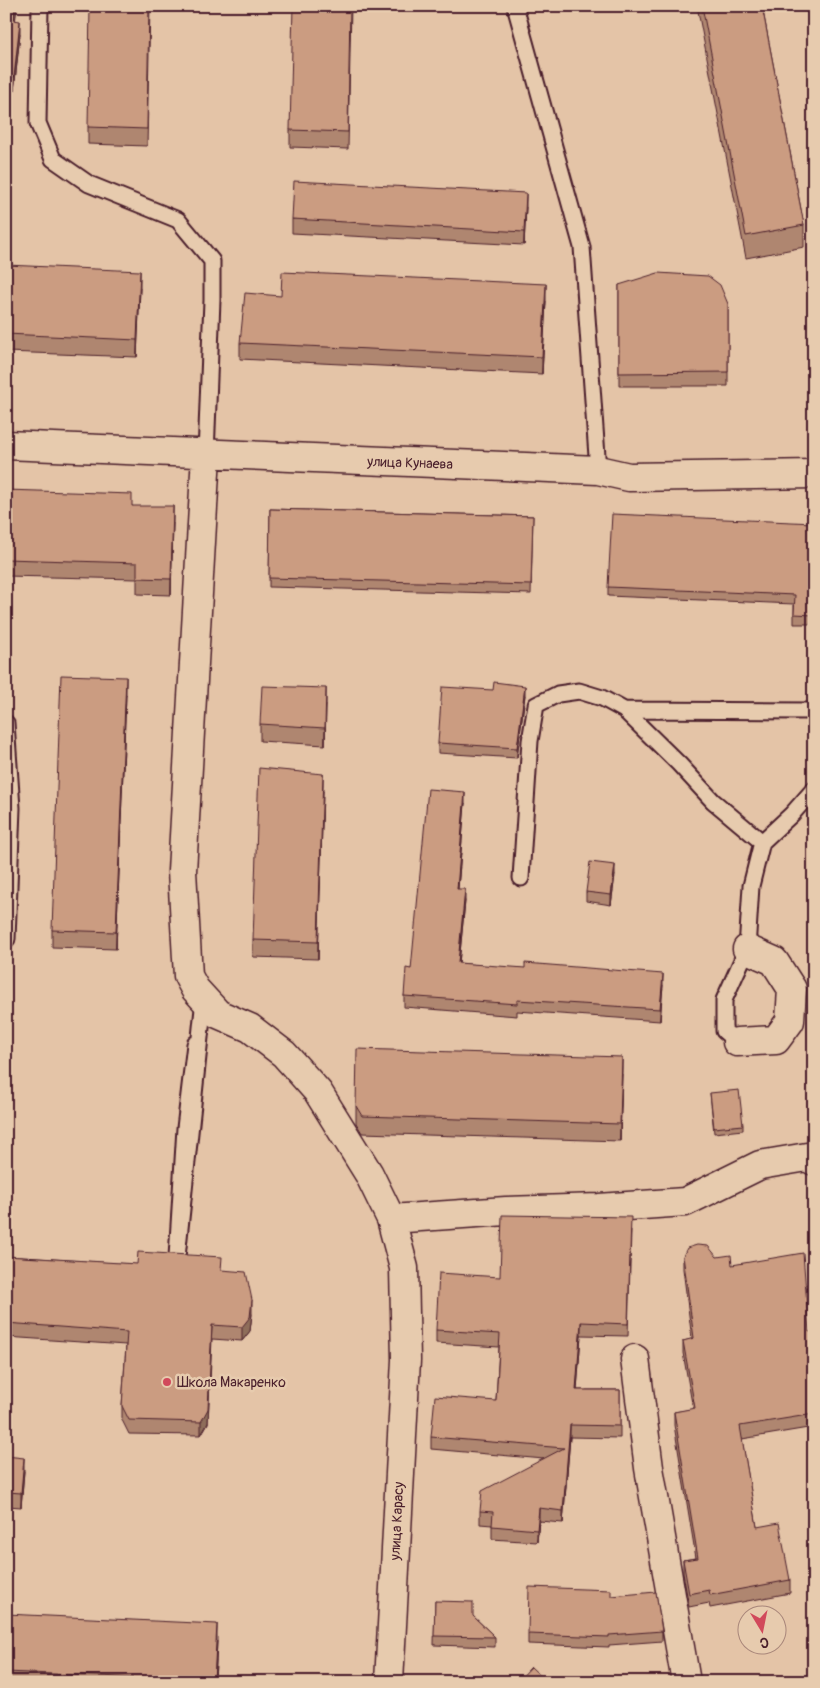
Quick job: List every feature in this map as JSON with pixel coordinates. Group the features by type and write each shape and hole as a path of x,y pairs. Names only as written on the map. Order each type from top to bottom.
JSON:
{"street":[{"name":"улица Кунаева","path":"6,445 206,455 598,470 629,477 814,474"},
{"name":"улица Карасу","path":"206,455 182,871 188,976 195,989 218,1014 250,1028 284,1054 318,1092 369,1174 391,1219 404,1268 406,1360 389,1682"},
{"path":"737,1042 776,1040 790,1021 792,989 774,961 747,949"},
{"path":"391,1219 684,1202 760,1165 807,1157 814,1161"},
{"path":"635,1359 649,1468 686,1682"}],"lane":[{"path":"40,6 38,122 54,159 88,184 178,220 212,261 206,455"},
{"path":"515,6 582,247 598,470"},
{"path":"521,878 530,741 536,705 558,694 579,691 602,698 624,710 679,764 713,801 762,842"},
{"path":"624,710 814,711"},
{"path":"6,723 12,808 7,939"},
{"path":"737,1042 724,1031 724,1000 747,949 751,886 762,842 792,814 814,789"},
{"path":"195,1044 186,1128 177,1256 204,999"}],"building":[{"path":"6,6 15,6 14,20 20,21 14,77 6,77"},
{"path":"90,6 149,6 147,129 88,127"},
{"path":"293,6 350,6 348,132 290,130"},
{"path":"702,6 762,6 804,225 746,236"},
{"path":"294,181 526,193 524,232 292,219"},
{"path":"6,265 140,271 137,340 6,334"},
{"path":"282,272 546,284 542,357 240,343 245,293 281,296"},
{"path":"658,273 708,276 720,285 728,304 728,372 619,373 619,285"},
{"path":"6,490 132,494 132,506 173,506 171,579 137,578 137,563 6,559"},
{"path":"270,509 533,516 531,585 269,578"},
{"path":"612,514 814,523 814,615 794,614 795,595 608,587"},
{"path":"61,675 126,677 116,932 52,930"},
{"path":"494,682 525,686 517,748 438,743 442,687 493,690"},
{"path":"262,686 326,688 325,728 260,724"},
{"path":"259,768 323,774 318,942 253,940"},
{"path":"428,789 465,792 457,889 465,889 458,963 525,968 525,963 663,974 660,1009 517,1000 517,1004 404,996 406,968 411,969"},
{"path":"590,862 615,865 611,895 586,892"},
{"path":"357,1049 622,1057 620,1124 362,1116 356,1106"},
{"path":"739,1090 743,1125 714,1128 710,1093"},
{"path":"502,1215 631,1217 628,1324 581,1322 576,1390 620,1390 620,1426 570,1425 563,1511 539,1508 537,1530 492,1526 493,1512 480,1511 482,1491 564,1448 431,1437 435,1396 496,1401 500,1334 436,1330 439,1273 500,1277"},
{"path":"697,1245 708,1246 717,1257 731,1255 732,1265 803,1253 809,1332 814,1331 814,1414 740,1426 757,1527 779,1523 790,1580 710,1595 709,1590 689,1594 683,1560 698,1558 674,1412 695,1408 683,1341 694,1338 683,1256 687,1248"},
{"name":"Школа Макаренко","path":"138,1252 222,1257 221,1270 246,1272 252,1300 250,1317 242,1327 212,1325 208,1409 201,1422 129,1420 122,1406 127,1332 6,1323 6,1256 137,1264"},
{"path":"6,1437 8,1437 6,1456"},
{"path":"6,1456 24,1458 21,1493 8,1492 6,1515"},
{"path":"529,1587 611,1590 611,1596 656,1592 662,1631 609,1635 609,1637 528,1634"},
{"path":"435,1601 473,1602 473,1616 495,1637 434,1636"},
{"path":"6,1614 217,1624 214,1681 6,1672"},
{"path":"531,1667 547,1682 517,1682"}],"place":[{"name":"Школа Макаренко","path":"167,1382"}]}
